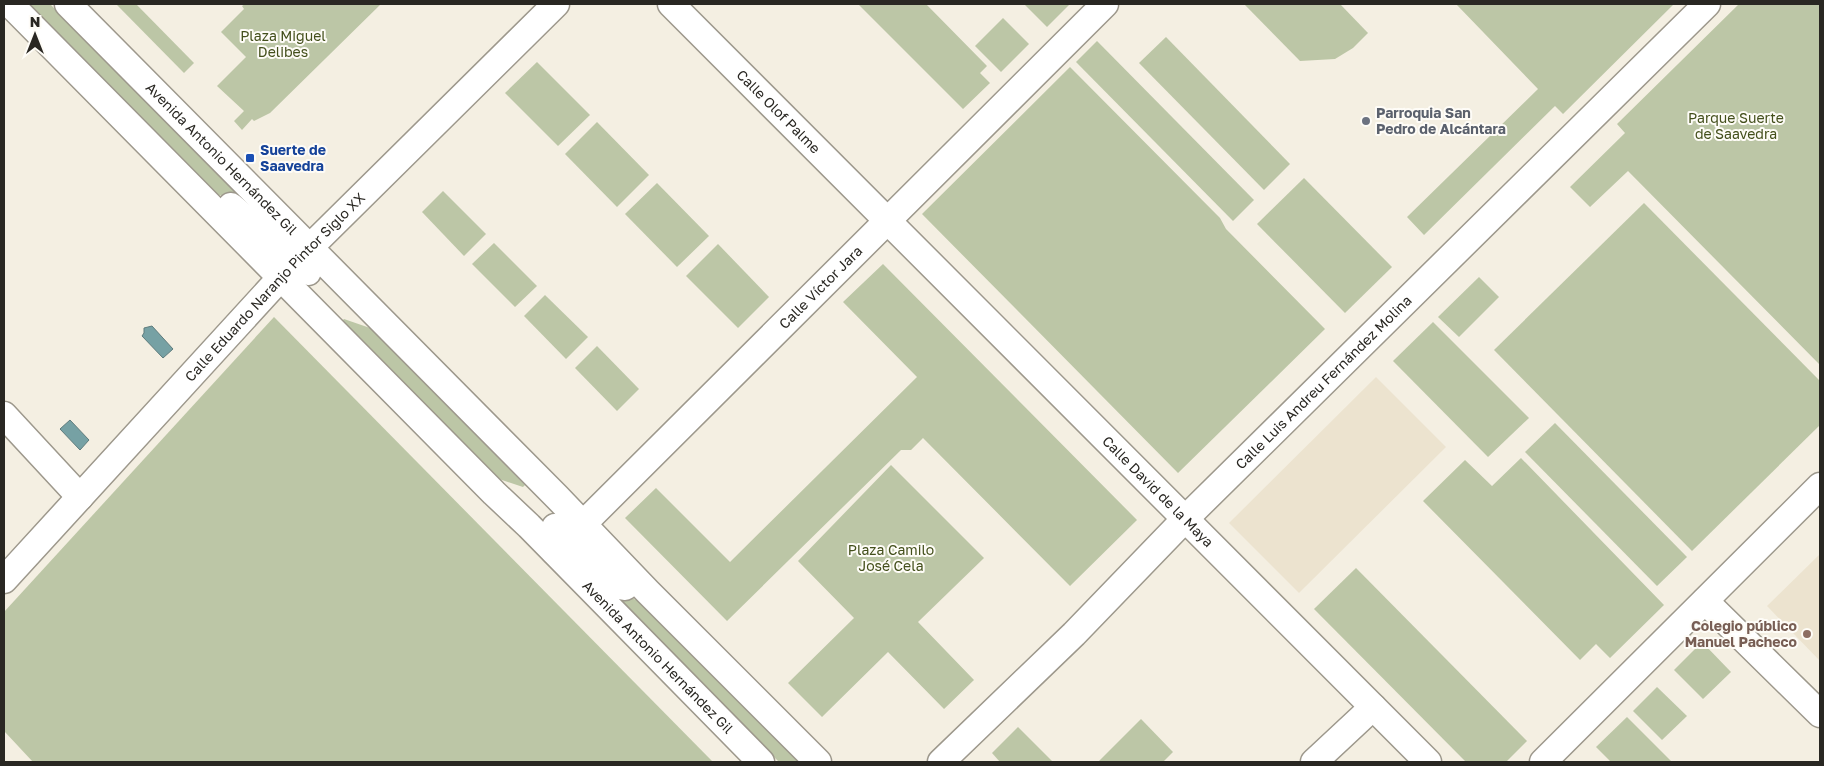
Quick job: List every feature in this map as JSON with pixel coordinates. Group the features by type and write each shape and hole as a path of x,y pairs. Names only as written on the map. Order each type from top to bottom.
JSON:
{"street":[{"name":"Avenida Antonio Hernández Gil","path":"10,4 208,204 374,313 761,762"},
{"name":"Avenida Antonio Hernández Gil","path":"68,4 295,262 494,493 568,538 648,592 818,762"},
{"name":"Calle Eduardo Naranjo Pintor Siglo XX","path":"4,580 295,262 556,4"},
{"name":"Calle Olof Palme","path":"671,4 887,221"},
{"name":"Calle Víctor Jara","path":"568,538 1105,4"},
{"name":"Calle Luis Andreu Fernández Molina","path":"941,762 1074,634 1185,519 1707,4"},
{"name":"Calle David de la Maya","path":"887,221 1428,762"},
{"path":"4,415 80,497"},
{"path":"1543,762 1820,486"},
{"path":"1705,601 1820,714"},
{"path":"1314,762 1373,706"}],"shaded area":[{"path":"1376,377 1446,447 1299,593 1229,523"},
{"name":"Colegio público Manuel Pacheco","path":"1820,554 1820,661 1767,606"}],"green space":[{"path":"28,4 50,4 244,201 240,202 216,194"},
{"path":"116,4 136,4 194,63 184,73"},
{"name":"Plaza Miguel Delibes","path":"245,4 381,4 270,113 254,121 252,119 242,130 234,121 244,111 217,86 246,57 221,32 244,9 242,6"},
{"path":"858,4 926,4 987,66 980,73 990,83 963,109"},
{"path":"1024,4 1070,4 1047,27"},
{"path":"1244,4 1340,4 1368,33 1353,48 1335,59 1300,61"},
{"path":"1456,4 1674,4 1563,114 1555,106 1424,235 1407,217 1538,89"},
{"name":"Parque Suerte de Saavedra","path":"1739,4 1820,4 1820,365 1628,171 1590,207 1570,187 1625,133 1617,124"},
{"path":"1003,18 1029,44 1001,72 975,46"},
{"path":"1166,37 1290,164 1264,190 1139,63"},
{"path":"1097,41 1254,200 1233,221 1076,62"},
{"path":"537,62 590,115 558,146 505,93"},
{"path":"1070,67 1220,218 1226,229 1325,329 1178,473 922,214"},
{"path":"597,122 649,175 617,207 565,154"},
{"path":"1304,178 1392,267 1345,313 1257,224"},
{"path":"657,183 709,236 677,267 625,214"},
{"path":"443,191 486,234 464,256 422,212"},
{"path":"1644,203 1820,381 1820,425 1692,551 1494,350"},
{"path":"494,243 537,286 515,307 472,264"},
{"path":"718,244 769,297 738,328 686,276"},
{"path":"883,264 1137,520 1070,586 923,438 911,450 901,450 727,621 625,518 656,488 730,562 917,377 843,302"},
{"path":"1479,277 1499,297 1459,337 1438,317"},
{"path":"545,295 588,337 566,359 524,316"},
{"path":"274,317 713,762 33,762 4,731 4,612"},
{"path":"344,319 370,328 525,485 523,487 499,479 342,321"},
{"path":"1433,322 1529,418 1488,457 1393,361"},
{"path":"597,346 639,389 617,411 575,368"},
{"path":"1555,423 1687,557 1657,586 1525,452"},
{"path":"1521,458 1664,605 1610,658 1596,644 1580,660 1423,501 1465,460 1492,486"},
{"name":"Plaza Camilo José Cela","path":"891,465 984,558 918,622 974,680 944,709 888,652 822,717 788,683 854,618 798,561"},
{"path":"1356,568 1527,741 1506,762 1466,762 1314,609"},
{"path":"613,591 639,601 799,762 779,762 611,593"},
{"path":"1702,642 1731,672 1703,699 1674,670"},
{"path":"1657,687 1687,716 1662,740 1633,711"},
{"path":"1627,717 1672,762 1611,762 1596,747"},
{"path":"1141,719 1173,752 1163,762 1098,762"},
{"path":"1018,727 1053,762 1000,762 992,753"}],"water":[{"path":"152,326 173,349 163,358 142,336 144,328"},
{"path":"70,420 89,440 80,450 60,429"}],"place":[{"name":"Parroquia San Pedro de Alcántara","path":"1366,121"},
{"name":"Suerte de Saavedra","path":"250,158"},
{"name":"Colegio público Manuel Pacheco","path":"1807,634"}]}
